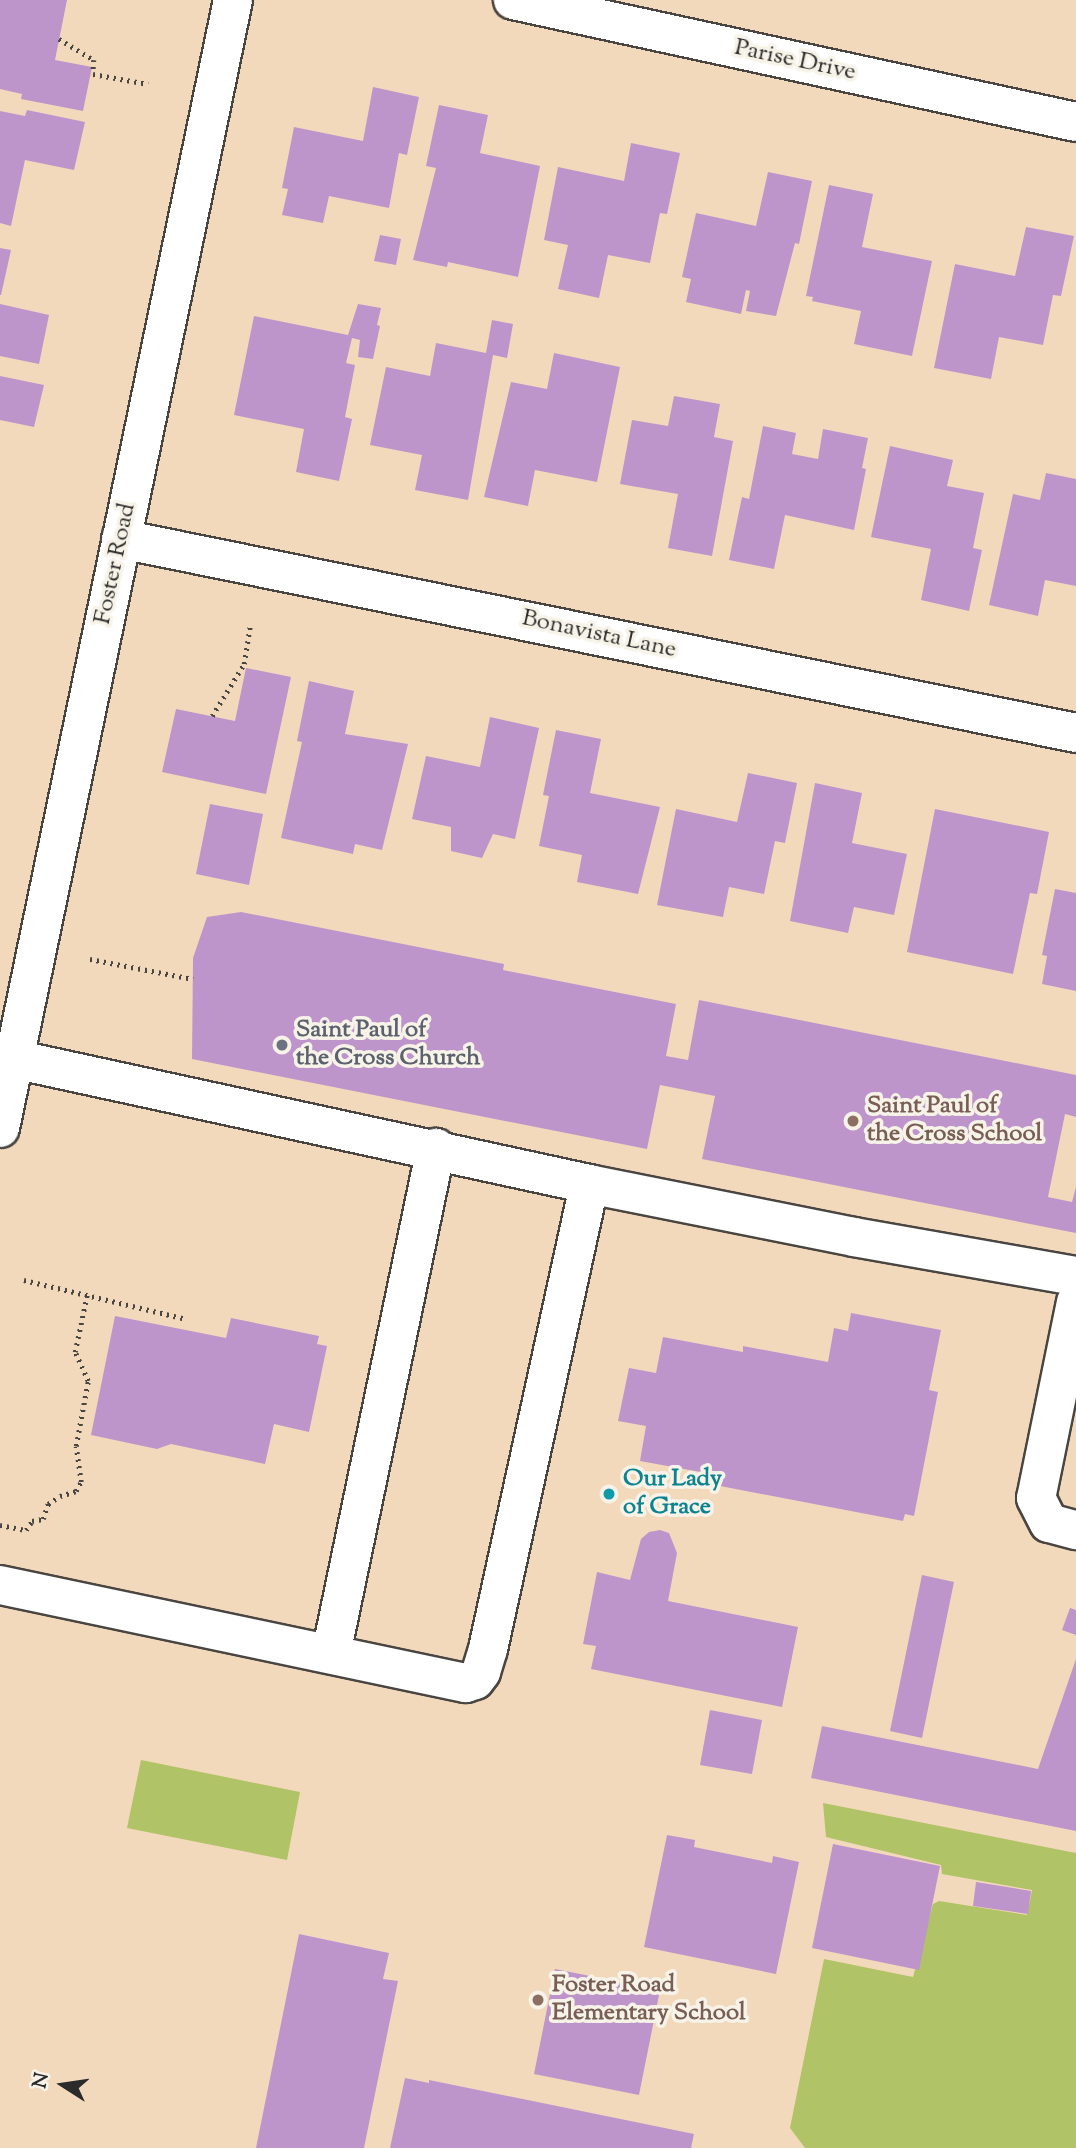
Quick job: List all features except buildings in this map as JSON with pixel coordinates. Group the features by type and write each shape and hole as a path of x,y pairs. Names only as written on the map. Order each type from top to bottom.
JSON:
{"street":[{"name":"Foster Road","path":"0,1128 233,0"},
{"name":"Parise Drive","path":"513,0 1076,122"},
{"name":"Bonavista Lane","path":"121,539 1076,733"},
{"path":"14,1059 436,1148 589,1184 854,1237 1076,1276"},
{"path":"331,1654 436,1148"},
{"path":"0,1585 466,1682 475,1680 481,1672 589,1184"},
{"path":"1076,1302 1036,1498 1049,1523 1076,1530"}],"path":[{"path":"59,39 94,60 93,74 148,84"},
{"path":"212,716 244,664 250,625"},
{"path":"90,958 193,979"},
{"path":"24,1280 186,1319"},
{"path":"0,1525 26,1530 32,1521 43,1519 48,1504 60,1496 76,1491 81,1482 76,1446 88,1381 75,1352 87,1295"}],"green space":[{"path":"141,1760 300,1792 287,1860 127,1828"},
{"path":"823,1803 1076,1853 1076,2148 805,2148 790,2128 824,1959 913,1977 933,1904 939,1901 1027,1915 1032,1890 942,1874 941,1865 826,1837"}],"place":[{"name":"Saint Paul of the Cross Church","path":"282,1045"},
{"name":"Saint Paul of the Cross School","path":"853,1121"},
{"name":"Our Lady of Grace","path":"609,1494"},
{"name":"Foster Road Elementary School","path":"538,2000"}]}
